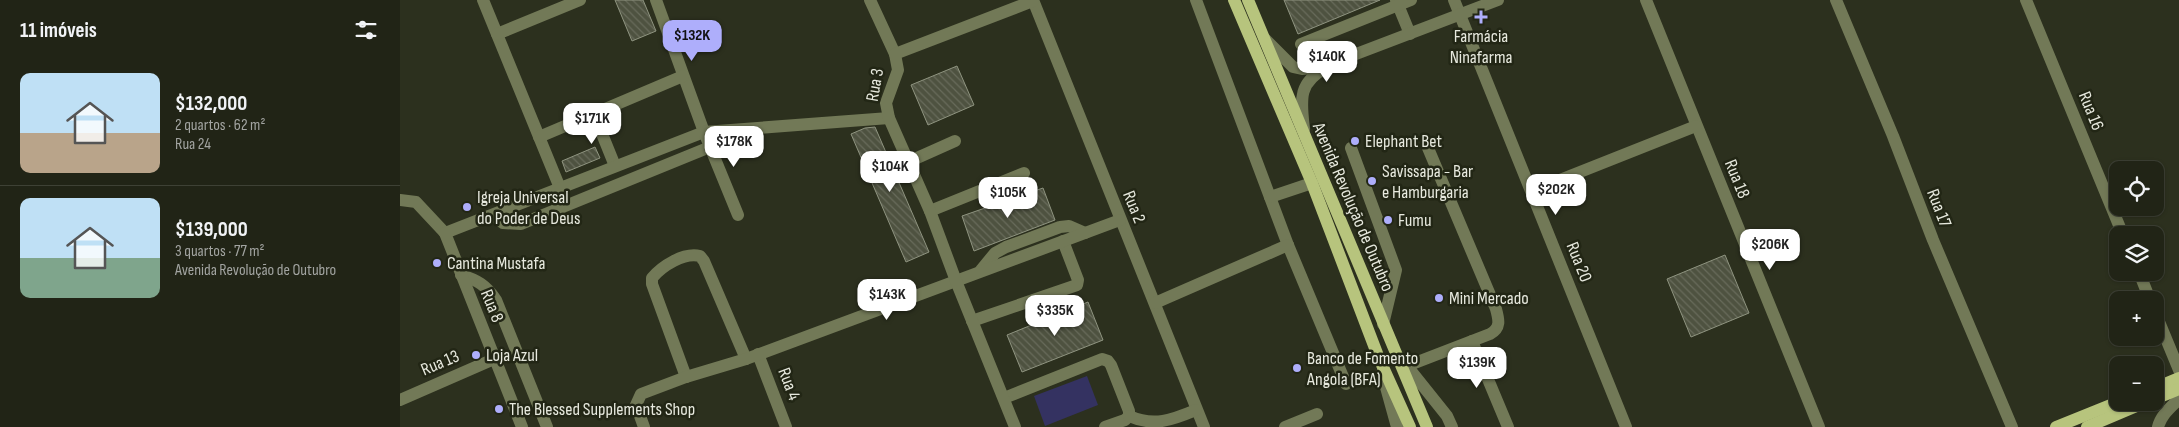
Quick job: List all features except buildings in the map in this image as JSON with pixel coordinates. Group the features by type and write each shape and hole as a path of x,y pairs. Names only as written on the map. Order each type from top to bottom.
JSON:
{"main road":[{"name":"Avenida Revolução de Outubro","path":"1234,0 1312,183 1378,356 1410,427"},
{"name":"Avenida Revolução de Outubro","path":"1248,0 1427,427"},
{"path":"2164,384 2179,378"},
{"path":"2164,395 2179,389"},
{"path":"2056,427 2109,406"},
{"path":"2087,427 2125,411"}],"street":[{"path":"483,0 560,188"},
{"path":"497,34 580,0"},
{"path":"656,0 704,132 738,215"},
{"path":"870,0 895,54"},
{"name":"Rua 3","path":"1015,427 930,211 889,118 886,103 898,70 895,54 1033,0"},
{"name":"Rua 2","path":"1033,0 1204,427"},
{"path":"1196,0 1288,245 1346,384"},
{"path":"1301,44 1397,3 1411,0"},
{"name":"Rua 20","path":"1454,0 1626,427"},
{"path":"1262,36 1294,67 1313,68 1343,59 1498,0"},
{"name":"Rua 18","path":"1646,0 1819,427"},
{"name":"Rua 17","path":"1836,0 1893,136 1932,240 2012,427"},
{"name":"Rua 16","path":"2026,0 2119,226"},
{"path":"1397,3 1410,34"},
{"path":"1305,134 1301,102 1304,89 1315,74 1343,59"},
{"path":"539,137 683,76"},
{"path":"594,114 615,166"},
{"path":"400,200 416,202 445,233 704,132 889,118"},
{"path":"1532,190 1696,126"},
{"path":"908,162 955,141"},
{"path":"493,215 503,223 522,224 710,147"},
{"path":"1351,148 1396,270 1383,324"},
{"path":"1407,366 1496,331 1498,317 1428,148"},
{"path":"930,211 1024,173"},
{"path":"1270,197 1312,183"},
{"path":"644,427 636,405 641,394 686,377 752,356 1120,220"},
{"path":"980,272 995,253 1060,227 1069,226 1085,233"},
{"name":"Rua 8","path":"445,233 522,427"},
{"path":"972,321 1077,285 1078,280 1063,241"},
{"path":"1155,303 1288,245"},
{"name":"Rua 4","path":"686,377 652,284 652,278 656,273 686,255 700,256 704,260 786,427"},
{"path":"461,275 478,281 488,288 496,300 547,427"},
{"path":"2164,334 2179,370"},
{"path":"1472,341 1508,427"},
{"path":"1393,349 1452,427"},
{"path":"1378,356 1396,427"},
{"name":"Rua 13","path":"400,400 494,359"},
{"path":"1004,398 1102,359 1108,361 1111,365 1128,416 1140,421 1156,423 1196,410"},
{"path":"2158,427 2166,411 2179,399"},
{"path":"1285,427 1317,414"},
{"path":"1105,427 1125,420 1128,416"}],"shaded area":[{"path":"1087,376 1098,405 1045,426 1034,396"}],"place":[{"name":"Farmácia Ninafarma","path":"1481,17"},
{"name":"Elephant Bet","path":"1355,141"},
{"name":"Savissapa - Bar e Hamburgaria","path":"1372,181"},
{"name":"Igreja Universal do Poder de Deus","path":"467,207"},
{"name":"Fumu","path":"1388,220"},
{"name":"Cantina Mustafa","path":"437,263"},
{"name":"Mini Mercado","path":"1439,298"},
{"name":"Loja Azul","path":"476,355"},
{"name":"Banco de Fomento Angola (BFA)","path":"1297,368"},
{"name":"The Blessed Supplements Shop","path":"499,409"}]}
